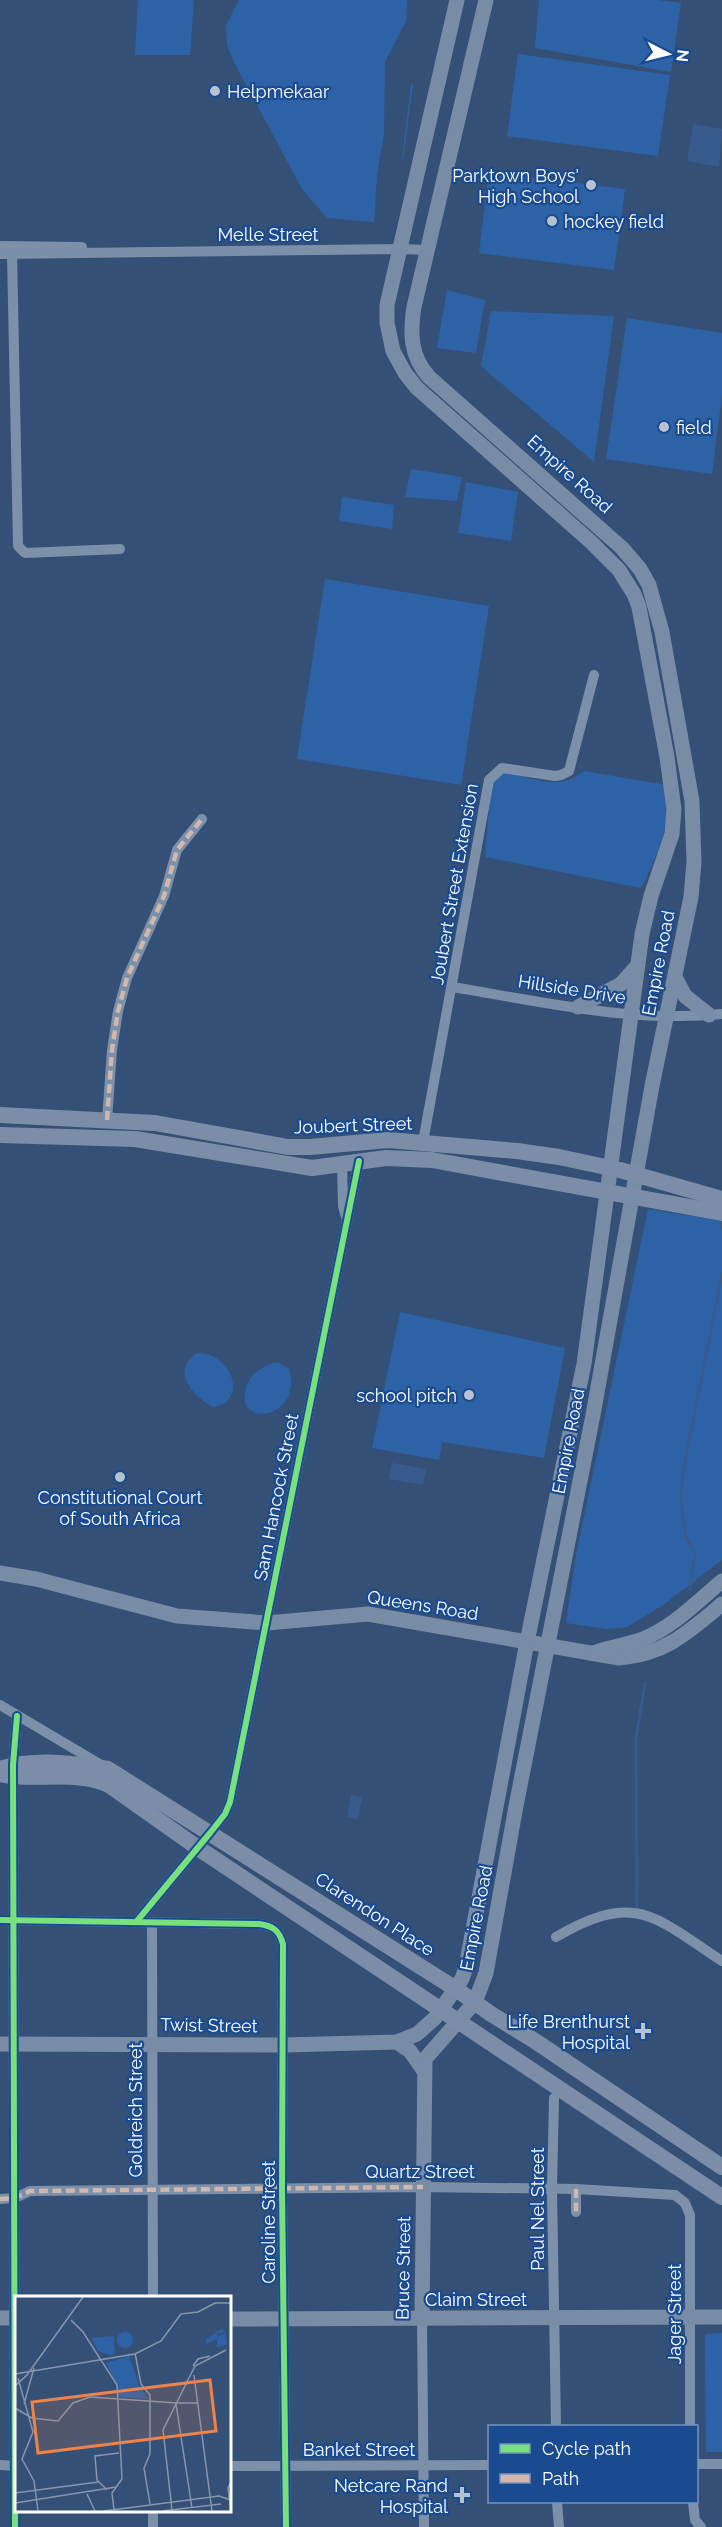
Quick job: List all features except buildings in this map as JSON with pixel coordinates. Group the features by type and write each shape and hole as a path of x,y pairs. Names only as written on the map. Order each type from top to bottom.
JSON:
{"main road":[{"name":"Empire Road","path":"442,2010 456,1989 466,1967 527,1642 584,1364 638,965 651,896 672,834 674,809 667,757 639,608 627,581 610,560 436,406 405,373 393,351 387,323 387,305 440,66 457,0"},
{"name":"Empire Road","path":"458,2022 475,2002 483,1985 489,1959 547,1646 593,1415 635,1175 691,897 694,862 693,817 662,632 652,593 640,569 622,548 423,370 414,353 411,327 426,250 486,0"},
{"path":"480,21 491,0"},
{"path":"578,1008 621,984 638,965"},
{"path":"675,977 690,1001 715,1014"},
{"name":"Joubert Street","path":"0,1115 175,1126 288,1147 321,1147 372,1140 423,1142 517,1151 610,1168 722,1199"},
{"name":"Joubert Street","path":"0,1135 135,1139 312,1168 404,1157 432,1160 722,1213"},
{"name":"Queens Road","path":"0,1573 36,1579 177,1616 267,1623 368,1614 619,1658 655,1651 684,1636 722,1605"},
{"name":"Queens Road","path":"593,1653 643,1639 657,1632 718,1585"},
{"path":"7,1771 75,1764 108,1769"},
{"name":"Clarendon Place","path":"108,1769 311,1895 722,2167"},
{"path":"7,1771 100,1781 722,2198"},
{"name":"Twist Street","path":"7,2044 284,2045 397,2042 417,2034 442,2010"},
{"name":"Bruce Street","path":"422,2318 425,2059 458,2022"},
{"path":"397,2042 410,2051 424,2071"},
{"name":"Claim Street","path":"231,2319 722,2317"}],"street":[{"name":"Melle Street","path":"0,246 81,247 109,251"},
{"name":"Melle Street","path":"0,254 79,254 109,251 426,250"},
{"path":"12,254 18,546 26,553 120,549"},
{"name":"Joubert Street Extension","path":"423,1142 489,780 502,768 555,776 569,771 594,675"},
{"path":"107,1120 112,1050 118,1011 127,978 164,896 177,850 202,819"},
{"name":"Hillside Drive","path":"453,987 632,1015 667,1017 715,1014"},
{"name":"Sam Hancock Street","path":"210,1833 225,1814 230,1802 346,1218 351,1163"},
{"name":"Sam Hancock Street","path":"346,1218 343,1206 351,1163"},
{"path":"718,1585 722,1605"},
{"name":"Clarendon Place","path":"0,1705 108,1769"},
{"path":"15,2527 11,2318 15,2198 7,2044 14,1920 7,1771 17,1716"},
{"path":"138,1921 210,1833"},
{"path":"556,1937 583,1921 604,1914 637,1913 661,1920 722,1961"},
{"path":"0,1920 152,1922"},
{"name":"Caroline Street","path":"152,1922 267,1925 278,1932 283,1944 282,2189 286,2527"},
{"name":"Goldreich Street","path":"152,1922 153,2296"},
{"name":"Paul Nel Street","path":"554,2098 552,2189 556,2425"},
{"name":"Quartz Street","path":"15,2198 30,2191 423,2187 576,2189 668,2194 680,2197 686,2202"},
{"path":"576,2189 576,2212"},
{"path":"0,2199 15,2198"},
{"name":"Jager Street","path":"686,2202 691,2225 690,2425"},
{"name":"Bruce Street","path":"422,2318 424,2527"},
{"path":"698,2464 722,2464"},
{"name":"Banket Street","path":"231,2466 488,2465"},
{"path":"0,2466 15,2466"},
{"path":"557,2503 559,2527"},
{"path":"693,2503 695,2520 701,2527"}],"shaded area":[{"path":"138,0 194,0 190,55 135,55"},
{"path":"239,0 407,0 406,21 385,62 384,133 377,175 374,222 327,218 302,189 227,45 226,25"},
{"path":"539,0 658,0 681,3 671,72 535,48"},
{"path":"518,54 670,75 658,156 507,136"},
{"path":"411,84 413,84 402,159"},
{"path":"693,124 722,129 719,167 687,161"},
{"name":"hockey field","path":"489,172 625,189 614,270 479,253"},
{"path":"447,290 485,300 476,353 437,348"},
{"path":"491,311 614,316 594,462 481,366"},
{"name":"field","path":"627,318 722,333 722,394 712,474 606,459"},
{"path":"411,469 462,477 457,501 405,497"},
{"path":"466,482 518,492 511,541 458,533"},
{"path":"342,497 394,505 392,529 339,521"},
{"path":"325,579 489,606 461,785 297,759"},
{"path":"501,771 555,782 565,781 584,771 667,785 665,827 654,862 641,888 485,857 491,785"},
{"path":"648,1209 722,1221 722,1560 663,1605 627,1627 606,1629 566,1623 576,1555"},
{"name":"school pitch","path":"400,1312 565,1348 544,1458 442,1442 439,1460 372,1448"},
{"path":"197,1353 208,1354 226,1367 233,1386 231,1395 225,1403 213,1407 198,1397 187,1383 185,1368 189,1360"},
{"path":"272,1363 279,1363 289,1369 291,1386 287,1399 279,1408 269,1413 258,1414 250,1410 245,1401 246,1388 256,1373"},
{"path":"392,1463 426,1469 423,1485 389,1479"},
{"path":"351,1795 362,1797 358,1819 347,1817"},
{"path":"722,2333 722,2452 706,2452 705,2334"}],"waterway":[{"path":"721,1221 722,1228"},
{"path":"690,1589 695,1554 685,1535 681,1497 684,1466 722,1274"},
{"path":"637,1906 636,1737 645,1684"}],"marked path":[{"path":"107,1120 112,1050 118,1011 127,978 164,896 177,850 202,819"},
{"path":"0,2199 15,2198 30,2191 423,2187"},
{"path":"576,2189 576,2212"}],"cycle path":[{"path":"137,1921 225,1814 230,1802 359,1161"},
{"path":"15,2527 13,1765 17,1716"},
{"path":"0,1920 259,1924 275,1930 281,1939 283,1944 282,2189 286,2527"}],"place":[{"name":"Helpmekaar","path":"215,91"},
{"name":"Parktown Boys' High School","path":"591,185"},
{"name":"hockey field","path":"552,221"},
{"name":"field","path":"664,427"},
{"name":"school pitch","path":"469,1395"},
{"name":"Constitutional Court of South Africa","path":"120,1477"},
{"name":"Life Brenthurst Hospital","path":"643,2031"},
{"name":"Netcare Rand Hospital","path":"462,2495"}]}
